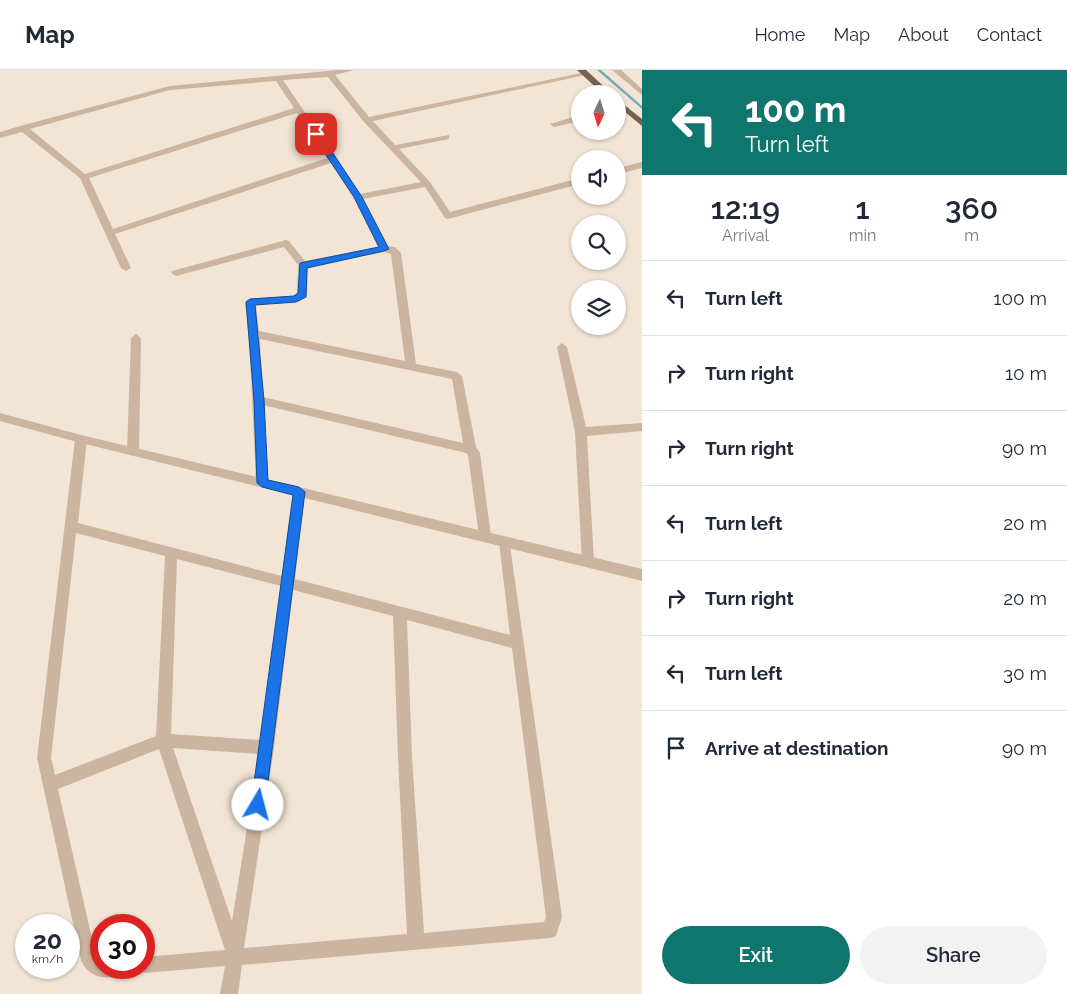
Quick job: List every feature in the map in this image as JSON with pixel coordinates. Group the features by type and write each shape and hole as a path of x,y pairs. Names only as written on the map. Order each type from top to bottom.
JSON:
{"main road":[{"path":"583,72 598,85"},
{"path":"626,113 642,123"}],"street":[{"path":"0,135 170,88 330,74 350,70"},
{"path":"616,70 642,93"},
{"path":"366,120 583,72"},
{"path":"330,74 366,120 426,184 448,216 571,183"},
{"path":"278,78 358,197 384,249"},
{"path":"84,177 300,109"},
{"path":"554,124 571,120"},
{"path":"23,128 84,177 126,268"},
{"path":"393,148 446,137"},
{"path":"110,233 333,159"},
{"path":"626,169 642,165"},
{"path":"358,197 426,184"},
{"path":"176,273 286,243 303,266 302,294 296,299 250,302 259,400 262,483"},
{"path":"303,266 384,249 392,249 396,253 411,366"},
{"path":"254,334 457,376 470,449 474,453 485,536"},
{"path":"133,451 136,338"},
{"path":"562,347 581,432 588,562"},
{"path":"259,400 470,449"},
{"path":"0,417 642,575"},
{"path":"581,432 642,427"},
{"path":"81,438 44,758 90,961"},
{"path":"229,994 267,748 299,492"},
{"path":"71,526 518,643"},
{"path":"155,964 550,930 554,917 505,542"},
{"path":"171,552 163,740 235,957"},
{"path":"400,612 405,758 416,943"},
{"path":"50,785 163,740 267,748"}],"waterway":[{"path":"599,70 642,108"}],"route":[{"path":"258,805 267,748 299,492 262,483 259,400 250,302 296,299 302,294 303,266 384,249 358,197 316,134"}]}
